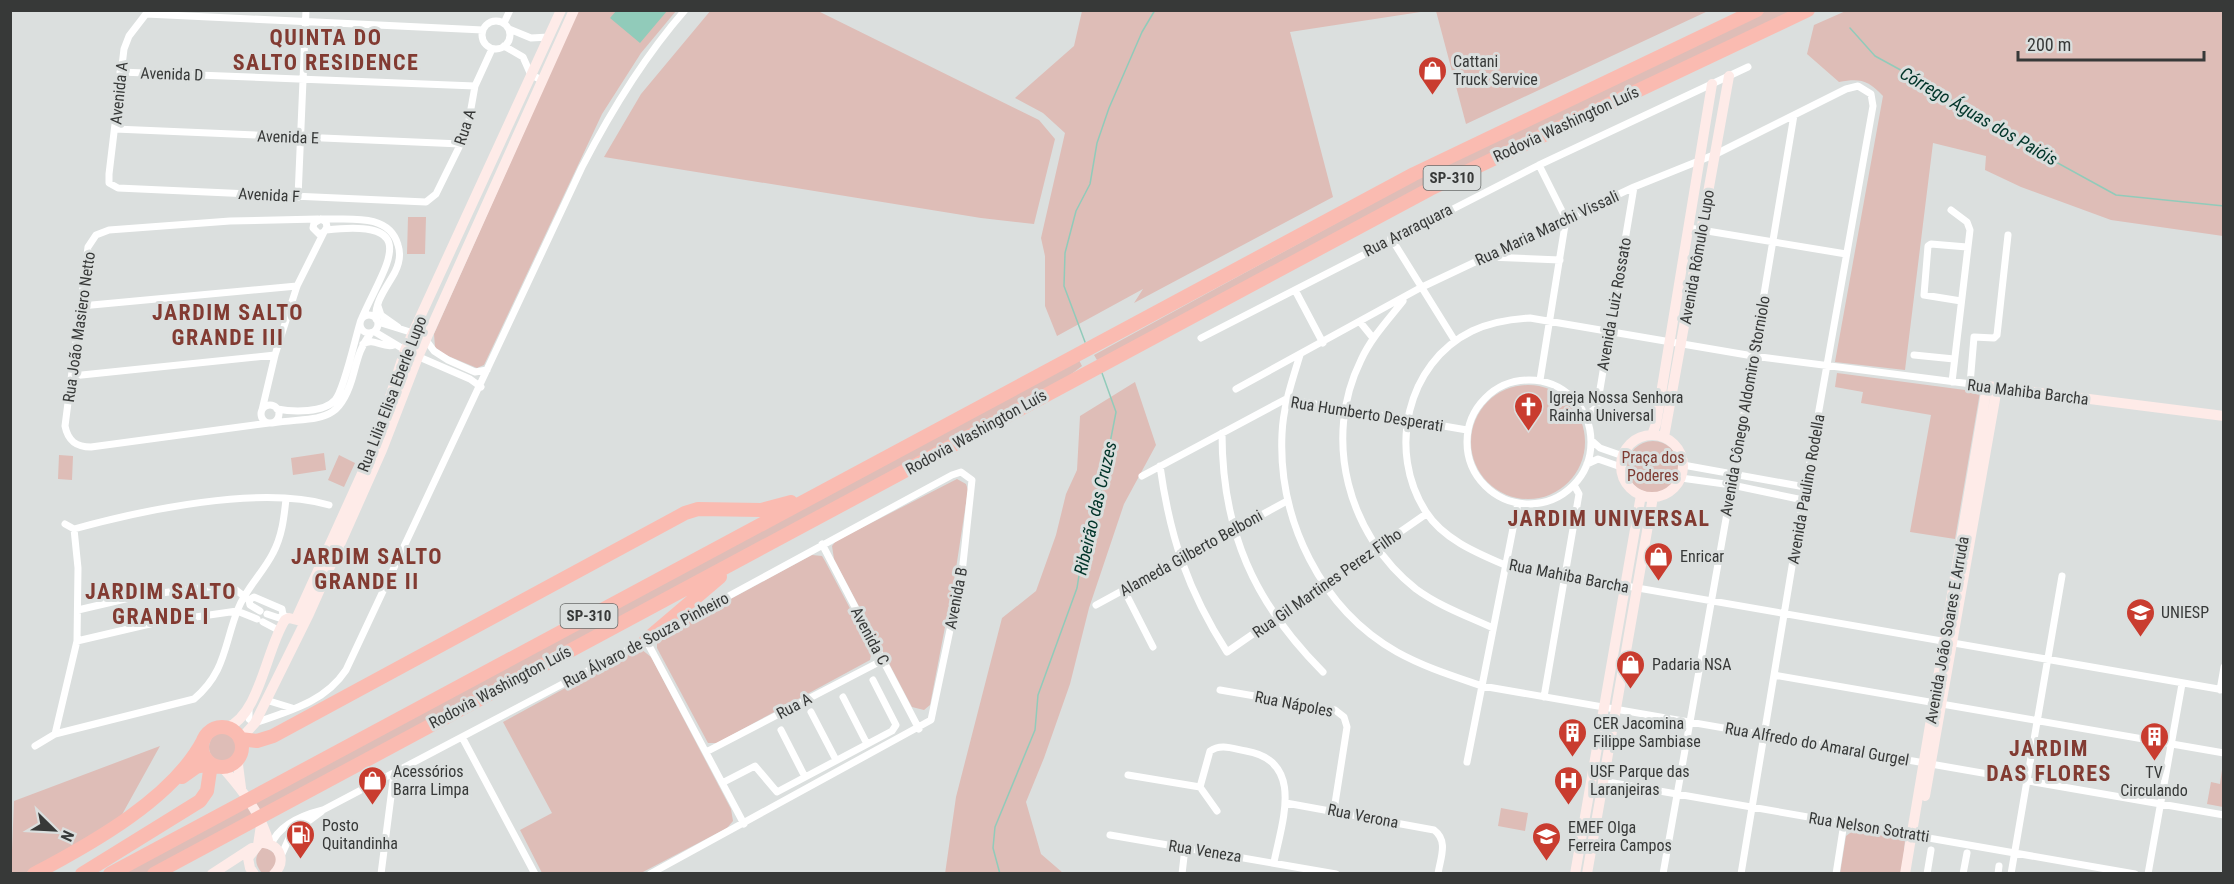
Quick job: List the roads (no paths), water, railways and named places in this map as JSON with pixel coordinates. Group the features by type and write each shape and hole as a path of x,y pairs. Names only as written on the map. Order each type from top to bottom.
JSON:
{"highway":[{"name":"Rodovia Washington Luís","path":"110,873 814,496 1098,341 1455,153 1757,10"},
{"name":"Rodovia Washington Luís","path":"154,873 1105,361 1430,189 1808,10"},
{"path":"34,873 124,821 187,764 213,730 226,728 239,738 257,741 273,736 685,513 705,508 761,510 814,496"},
{"path":"646,640 708,586 785,535"},
{"path":"47,873 120,831 192,769 232,765 240,754 239,738"},
{"path":"204,739 203,753 215,765"},
{"path":"82,873 200,801 207,791 215,765"}],"street":[{"path":"298,197 306,10"},
{"path":"504,46 510,35 506,26 510,10"},
{"path":"255,723 295,709 325,693 346,670 481,387 577,178 614,107 658,40 685,10"},
{"path":"148,12 483,30"},
{"name":"Avenida A","path":"109,183 120,72 126,42 148,12"},
{"name":"Rua Lilia Elisa Eberle Lupo","path":"226,728 241,720 249,709 280,631 293,619 382,450 531,75 549,37 567,12"},
{"name":"Rua Lilia Elisa Eberle Lupo","path":"339,534 374,447 405,350 542,80 567,12"},
{"path":"542,80 531,75 523,57 504,46 492,49 485,44 482,37 483,30 488,23 496,21 531,38 549,37"},
{"name":"Rua A","path":"429,200 438,191 469,125 475,86 492,49"},
{"name":"Rua Araraquara","path":"1201,338 1391,238 1539,165 1748,67"},
{"name":"Avenida D","path":"120,72 475,86"},
{"name":"Avenida Rômulo Lupo","path":"1652,435 1695,229 1716,154 1730,76"},
{"name":"Avenida Rômulo Lupo","path":"1664,437 1683,342 1700,159 1712,84"},
{"name":"Rua Maria Marchi Vissali","path":"1236,389 1420,288 1485,257 1634,187 1716,154 1846,89 1858,86 1866,90"},
{"name":"Avenida Paulino Rodella","path":"1741,873 1805,488 1874,106 1871,94 1866,90"},
{"name":"Avenida Cônego Aldomiro Storniolo","path":"1663,873 1709,602 1732,485 1794,115"},
{"name":"Avenida E","path":"115,129 460,144"},
{"path":"1539,165 1566,219 1540,380"},
{"name":"Avenida F","path":"109,183 121,189 423,202 429,200"},
{"name":"Avenida Luiz Rossato","path":"1586,416 1597,407 1634,187"},
{"path":"1951,210 1969,226 1952,382"},
{"path":"252,424 267,406 295,411 314,409 334,401 340,391 361,321 389,264 389,244 381,234 370,229 325,231 319,234 301,219"},
{"path":"268,393 278,418 270,423 263,420 261,412 268,393 275,355 297,286 325,231 327,224 320,219 314,222 313,230 317,244"},
{"name":"Rua João Masiero Netto","path":"363,345 348,394 339,408 325,415 82,447 73,443 67,435 65,426 88,247 96,235 102,231 230,221 320,219 375,221 386,226 394,235 400,252 398,264 378,302"},
{"path":"1695,229 1846,254"},
{"path":"1970,384 1974,337 1994,338 1997,334 2008,235"},
{"path":"1391,238 1455,341"},
{"path":"1961,301 1928,298 1924,295 1928,246 1931,244 1967,247"},
{"path":"1485,257 1560,260"},
{"path":"81,306 297,286"},
{"path":"1295,290 1323,343"},
{"path":"1405,298 1373,338 1357,368 1345,409 1342,438 1344,468 1351,496 1362,523 1377,548 1395,571 1417,590 1442,605 1493,628"},
{"path":"378,302 378,311 381,315 398,327 426,338 434,351 448,360 475,372 487,370"},
{"path":"363,345 373,332 377,320 378,302"},
{"path":"361,321 370,315 392,328 398,327"},
{"name":"Rua Mahiba Barcha","path":"2222,690 1950,645 1505,565 1463,546 1426,514 1415,492 1408,469 1405,445 1406,420 1415,393 1428,369 1455,341 1472,331 1500,321 1530,318 1827,367 2223,416"},
{"path":"361,321 364,332 373,332 391,339 394,345"},
{"path":"1360,322 1373,338"},
{"path":"363,345 368,341 394,345 470,379 481,387"},
{"path":"72,376 275,355"},
{"name":"Rua Alfredo do Amaral Gurgel","path":"1300,355 1286,399 1282,456 1287,501 1308,559 1324,585 1353,618 1395,651 1424,666 1482,686 2223,815"},
{"path":"1914,355 1954,359"},
{"path":"1540,380 1572,396 1586,416 1591,440 1587,464 1574,485 1564,493 1542,503 1518,503 1495,495 1477,478 1468,455 1467,430 1476,408 1493,390 1515,381 1540,380"},
{"name":"Avenida João Soares E Arruda","path":"1905,873 1915,835 1950,645 1992,387"},
{"name":"Rua Humberto Desperati","path":"1142,476 1286,399 1467,430"},
{"path":"1222,433 1224,482 1234,530 1254,581 1276,618 1323,672"},
{"path":"1652,435 1664,437 1678,448 1683,465 1681,478 1670,492 1653,497 1641,495 1626,484 1622,461 1634,441 1652,435"},
{"path":"1591,440 1622,461"},
{"path":"1587,464 1598,459 1622,461"},
{"path":"1683,465 1734,472 1805,488"},
{"path":"1160,466 1171,531 1179,560"},
{"name":"Rua Álvaro de Souza Pinheiro","path":"270,844 278,832 289,823 323,810 394,773 952,475 961,472 968,475"},
{"name":"Avenida B","path":"918,729 931,720 962,573 972,486 968,475"},
{"path":"1681,478 1732,485 1803,500"},
{"path":"1544,697 1578,494 1574,485"},
{"path":"1575,873 1609,709 1630,588 1641,495"},
{"path":"1630,588 1653,497"},
{"path":"65,524 74,529 130,514 190,504 286,499 315,501 329,505"},
{"path":"35,746 55,734 194,699 208,687 221,665 237,611 280,537 286,499"},
{"name":"Alameda Gilberto Belboni","path":"1096,605 1287,501"},
{"path":"1467,762 1518,503"},
{"name":"Rua Gil Martines Perez Filho","path":"1179,560 1203,613 1227,652 1426,514"},
{"path":"55,734 77,641 78,610 74,529"},
{"name":"Avenida C","path":"822,544 918,729"},
{"path":"2011,873 2062,576"},
{"path":"78,610 138,596 223,585 236,590 250,605 264,612 279,618 293,619"},
{"path":"1124,590 1153,647"},
{"path":"239,738 255,723 299,635 293,619 282,609 254,597 246,599"},
{"path":"77,641 154,623 237,611 260,620 289,638 299,635"},
{"path":"646,640 744,824"},
{"name":"Rua A","path":"706,752 883,660"},
{"path":"2222,690 2223,667"},
{"path":"1774,675 2223,753"},
{"path":"722,783 755,766 775,792 892,731 896,725 873,680"},
{"path":"2148,873 2182,684"},
{"name":"Rua Nápoles","path":"1220,690 1335,710 1342,714 1347,727 1334,810"},
{"path":"843,697 867,744"},
{"path":"266,700 295,709"},
{"path":"249,709 249,719 255,723"},
{"path":"1587,873 1602,782 1609,709"},
{"path":"811,712 836,760"},
{"path":"650,873 918,729"},
{"path":"781,730 805,777"},
{"path":"462,737 535,873"},
{"path":"1200,787 1206,757 1212,749 1222,746 1262,755 1278,769 1284,782 1286,803 1274,862"},
{"path":"240,754 238,765 242,790"},
{"path":"215,765 242,790 270,844 281,856 275,873"},
{"path":"381,873 394,773"},
{"path":"1128,775 1200,787 1217,811"},
{"name":"Rua Nelson Sotratti","path":"1602,782 1677,793 2015,853 2086,870 2135,873"},
{"name":"Rua Verona","path":"1286,803 1432,829 1439,833 1443,844 1438,873"},
{"name":"Rua Álvaro de Souza Pinheiro","path":"281,856 291,834 323,810"},
{"path":"223,867 252,871 248,858 255,847 260,823"},
{"path":"1836,873 1844,823"},
{"name":"Rua Veneza","path":"1110,835 1336,873"},
{"name":"Avenida João Soares E Arruda","path":"1912,873 1915,835"},
{"path":"212,873 255,847 270,844"},
{"path":"1182,873 1185,848"},
{"path":"1927,873 1931,850"},
{"path":"1963,873 1967,853"}],"waterway":[{"name":"Ribeirão das Cruzes","path":"1085,342 1064,286 1065,253 1076,211 1090,184 1097,143 1109,108 1142,32 1155,10"},
{"name":"Córrego Águas dos Paióis","path":"1850,28 1875,56 1939,91 1974,117 2116,195 2224,206"},
{"name":"Ribeirão das Cruzes","path":"1000,874 993,848 995,827 1035,730 1038,695 1077,588 1082,556 1096,516 1116,412 1102,373"}],"place":[{"name":"Cattani Truck Service","path":"1432,96"},
{"name":"Igreja Nossa Senhora Rainha Universal","path":"1528,432"},
{"name":"Enricar","path":"1659,582"},
{"name":"UNIESP","path":"2140,638"},
{"name":"Padaria NSA","path":"1631,690"},
{"name":"CER Jacomina Filippe Sambiase","path":"1572,758"},
{"name":"TV Circulando","path":"2154,762"},
{"name":"Acessórios Barra Limpa","path":"372,806"},
{"name":"USF Parque das Laranjeiras","path":"1569,806"},
{"name":"Posto Quitandinha","path":"301,860"},
{"name":"EMEF Olga Ferreira Campos","path":"1547,862"}],"district":[{"name":"QUINTA DO SALTO RESIDENCE","path":"326,50"},
{"name":"JARDIM SALTO GRANDE III","path":"228,324"},
{"name":"JARDIM UNIVERSAL","path":"1609,518"},
{"name":"JARDIM SALTO GRANDE II","path":"367,568"},
{"name":"JARDIM SALTO GRANDE I","path":"161,604"},
{"name":"JARDIM DAS FLORES","path":"2049,760"}],"park label":[{"name":"Praça dos Poderes","path":"1653,466"}]}
